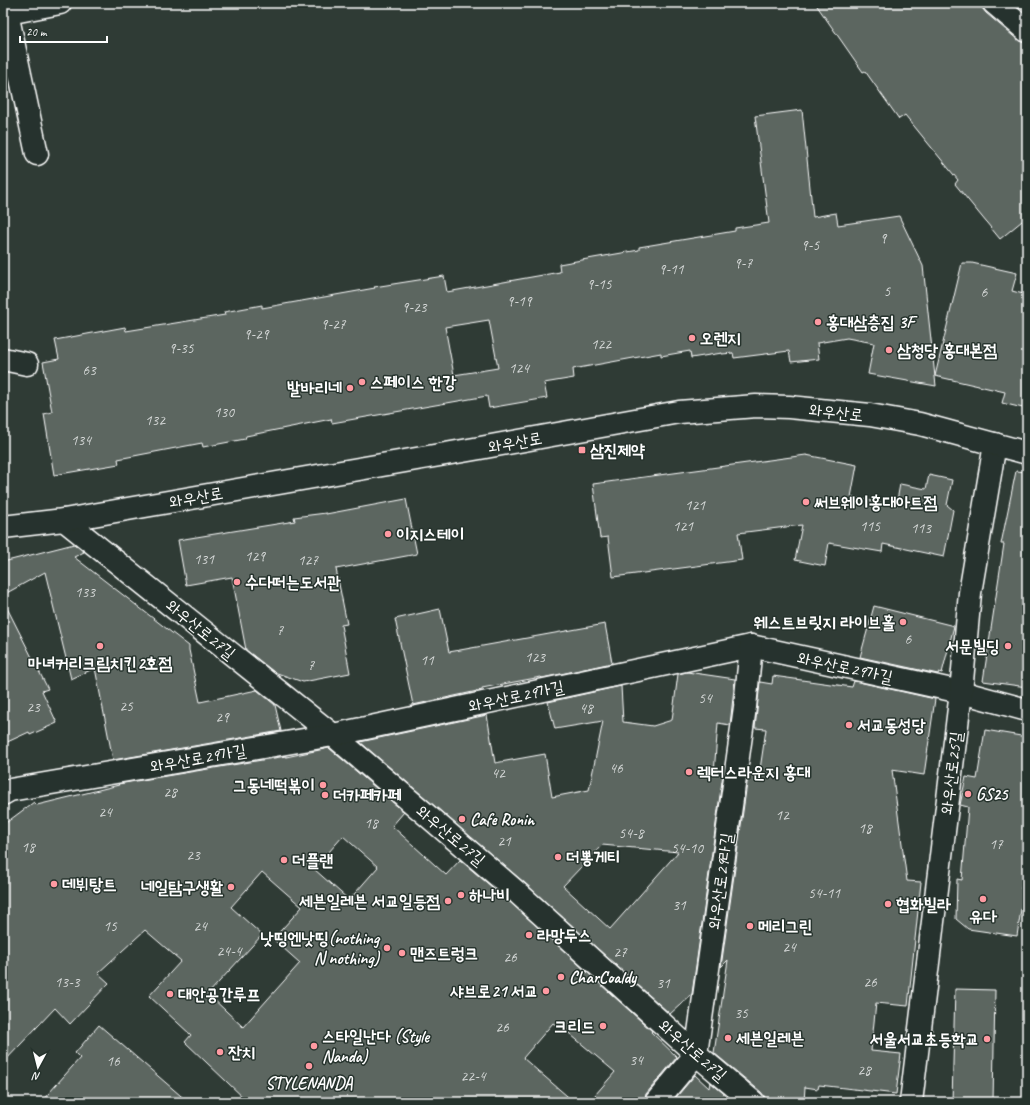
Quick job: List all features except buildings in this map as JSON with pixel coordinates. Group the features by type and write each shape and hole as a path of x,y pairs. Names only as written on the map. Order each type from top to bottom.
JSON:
{"street":[{"path":"37,154 5,13 60,3"},
{"path":"994,3 1027,31"},
{"path":"3,359 27,364"},
{"name":"와우산로","path":"3,527 64,520 686,412 756,406 789,407 870,415 920,424 1027,452"},
{"name":"와우산로25길","path":"911,1102 961,692 970,593 995,444"},
{"name":"와우산로27길","path":"64,520 333,735 519,894 696,1054 753,1102"},
{"name":"와우산로29가길","path":"3,794 10,790 333,735 751,646 961,692 1027,710"},
{"name":"와우산로29라길","path":"696,1054 745,707 751,646"},
{"path":"656,1102 696,1054"}],"place":[{"name":"홍대삼층집 3F","path":"818,322"},
{"name":"오렌지","path":"692,338"},
{"name":"삼청당 홍대본점","path":"889,350"},
{"name":"스페이스 한강","path":"362,382"},
{"name":"발바리네","path":"350,388"},
{"name":"삼진제약","path":"582,450"},
{"name":"써브웨이홍대아트점","path":"806,502"},
{"name":"이지스테이","path":"388,534"},
{"name":"수다떠는도서관","path":"237,582"},
{"name":"웨스트브릿지 라이브홀","path":"903,622"},
{"name":"마녀커리크림치킨2호점","path":"100,646"},
{"name":"서문빌딩","path":"1008,646"},
{"name":"서교동성당","path":"849,725"},
{"name":"렉터스라운지 홍대","path":"689,772"},
{"name":"그동네떡볶이","path":"323,785"},
{"name":"GS25","path":"968,794"},
{"name":"더카페카페","path":"325,795"},
{"name":"Cafe Ronin","path":"462,819"},
{"name":"더뽕게티","path":"558,857"},
{"name":"더플랜","path":"284,860"},
{"name":"데뷔탕트","path":"54,884"},
{"name":"네일탐구생활","path":"231,887"},
{"name":"하나비","path":"461,895"},
{"name":"유다","path":"983,899"},
{"name":"세븐일레븐 서교일등점","path":"448,901"},
{"name":"협화빌라","path":"888,904"},
{"name":"메리그린","path":"750,926"},
{"name":"라망두스","path":"529,935"},
{"name":"낫띵엔낫띵(nothing N nothing)","path":"387,948"},
{"name":"맨즈트렁크","path":"402,953"},
{"name":"CharCoaldy","path":"561,977"},
{"name":"샤브로21 서교","path":"546,991"},
{"name":"대안공간루프","path":"170,994"},
{"name":"크리드","path":"603,1026"},
{"name":"세븐일레븐","path":"728,1038"},
{"name":"서울서교초등학교","path":"987,1039"},
{"name":"스타일난다 (Style Nanda)","path":"314,1046"},
{"name":"잔치","path":"220,1052"},
{"name":"STYLENANDA","path":"309,1066"}]}
